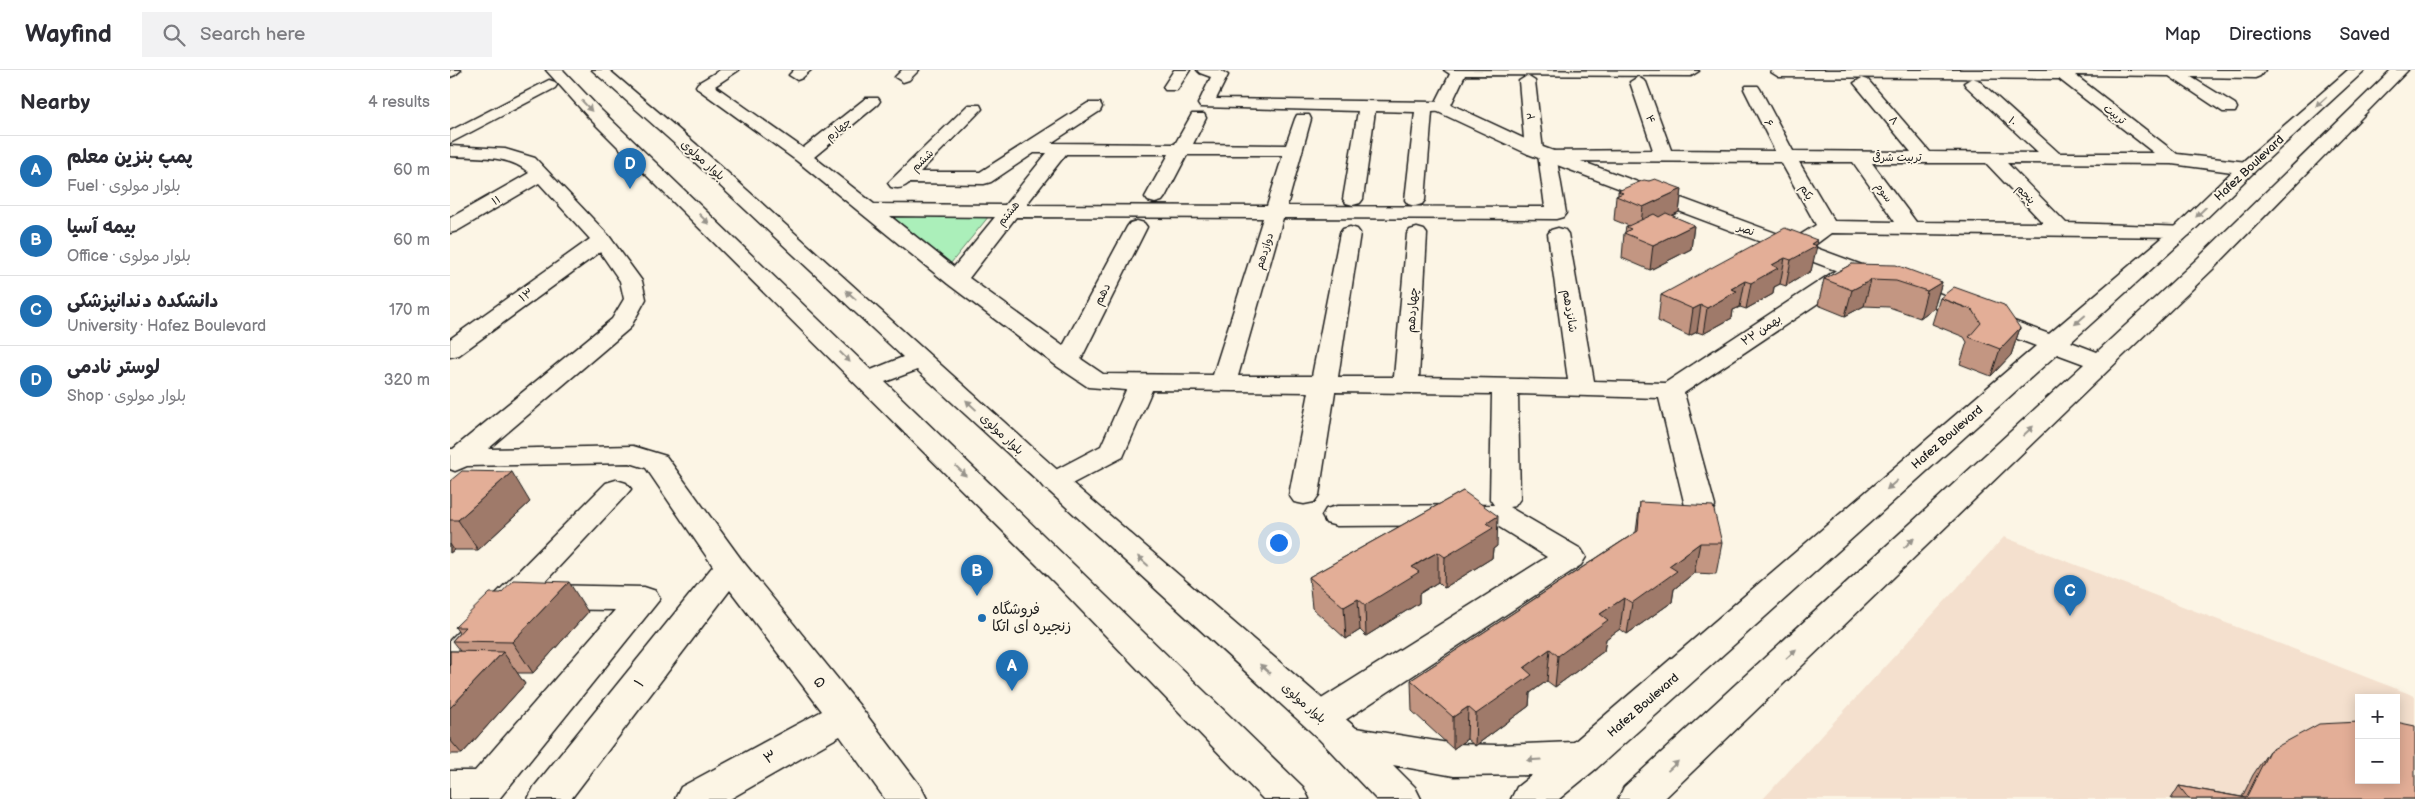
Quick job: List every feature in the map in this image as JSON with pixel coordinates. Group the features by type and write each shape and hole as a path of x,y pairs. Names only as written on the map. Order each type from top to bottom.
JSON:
{"street":[{"name":"بلوار مولوی","path":"600,70 692,149 1054,482 1332,729 1402,799"},
{"path":"731,70 704,86 803,157 956,278 1067,362 1097,382 1582,387 1670,391 1700,506"},
{"path":"1171,87 1182,70"},
{"path":"1205,70 1220,75 1206,104 1433,106"},
{"path":"1452,70 1691,71"},
{"path":"1415,200 1433,106 1460,70"},
{"path":"1779,72 2060,72 2077,70 2255,73 2257,70"},
{"name":"Hafez Boulevard","path":"1532,799 1583,757 2182,231 2247,168 2358,70"},
{"path":"1638,799 2204,264 2400,70"},
{"path":"2172,71 2229,108"},
{"name":"تربیت","path":"2060,72 2172,159"},
{"path":"450,138 552,78 595,114 868,380 1289,799"},
{"name":"۲","path":"1277,212 1556,213 1541,153 1527,81"},
{"name":"۴","path":"1638,82 1664,156"},
{"name":"۱۰","path":"1972,83 2054,158"},
{"name":"۸","path":"1862,84 1925,157"},
{"name":"۶","path":"1752,89 1787,156"},
{"name":"چهارم","path":"803,157 872,101"},
{"path":"1353,200 1367,106"},
{"name":"نصر","path":"1433,106 1541,153 2101,362"},
{"path":"904,177 984,178 1094,107"},
{"name":"ششم","path":"869,210 974,109"},
{"path":"1155,197 1198,118"},
{"name":"دوازدهم","path":"1223,383 1277,212 1303,119"},
{"path":"1033,148 1294,150"},
{"name":"هشتم","path":"956,278 1061,148"},
{"path":"450,151 489,152 517,157 528,162 602,240 631,281 635,300 622,323 453,461"},
{"name":"تربیت شرقی","path":"1541,153 1664,156 2172,159 2247,168"},
{"name":"یکم","path":"1787,156 1827,227"},
{"name":"سوم","path":"1858,157 1910,228"},
{"name":"پنجم","path":"1991,158 2060,230"},
{"name":"۱۱","path":"450,227 541,174"},
{"path":"869,210 1277,212"},
{"name":"دهم","path":"1067,362 1137,227"},
{"path":"1795,248 1827,227 2182,231"},
{"path":"1304,495 1350,233"},
{"name":"چهاردهم","path":"1406,385 1417,234"},
{"name":"شانزدهم","path":"1558,234 1582,387"},
{"name":"۱۳","path":"450,350 602,240"},
{"name":"۲۲ بهمن","path":"1670,391 1853,269"},
{"path":"868,380 921,359"},
{"path":"1054,482 1113,451 1142,383"},
{"path":"1504,386 1505,499"},
{"name":"۵","path":"453,461 632,454 646,457 656,462 730,567 846,715 907,799"},
{"path":"450,662 616,489"},
{"path":"1332,729 1570,557 1502,515 1337,516"},
{"name":"۱","path":"548,799 730,567"},
{"path":"470,791 644,599 512,597"},
{"name":"۳","path":"694,799 846,715"},
{"path":"1332,729 1417,755 1454,760 1497,761 1583,757"}],"shaded area":[{"path":"2004,537 2415,696 2415,799 1763,799"}],"green space":[{"path":"889,214 989,216 951,263"}],"building":[{"path":"1655,179 1682,189 1643,207 1616,196 1623,193 1618,191 1644,180"},
{"path":"1666,213 1694,225 1653,245 1624,233 1631,229 1626,227 1654,214 1659,217"},
{"path":"1785,228 1817,240 1811,244 1817,246 1791,260 1785,258 1772,265 1778,268 1751,283 1745,281 1731,289 1737,291 1707,308 1701,305 1693,309 1661,295"},
{"path":"1852,264 1896,265 1942,282 1927,291 1896,281 1871,280 1852,290 1824,279"},
{"path":"1954,287 2004,305 2020,328 2000,349 1969,337 1981,323 1973,310 1940,298"},
{"path":"462,471 512,472 458,520 450,520 450,481"},
{"path":"1463,491 1498,516 1487,523 1493,528 1445,557 1438,552 1425,559 1412,567 1419,572 1365,605 1358,599 1344,607 1309,577"},
{"path":"1640,502 1713,506 1722,543 1700,543 1669,566 1677,571 1632,603 1624,598 1600,614 1608,620 1558,656 1550,649 1524,668 1532,675 1476,714 1468,707 1453,717 1411,680 1638,531"},
{"path":"513,580 569,582 512,642 452,641 465,627 455,627 490,593 501,593"},
{"path":"450,651 503,652 450,708"},
{"path":"2355,722 2355,784 2400,784 2400,723 2415,726 2415,799 2189,799 2179,786 2246,798 2269,751 2319,724"}],"place":[{"name":"لوستر نادمی","path":"630,189"},
{"name":"بیمه آسیا","path":"977,596"},
{"name":"دانشکده دندانپزشکی","path":"2070,616"},
{"name":"فروشگاه زنجیره ای اتکا","path":"982,618"},
{"name":"پمپ بنزین معلم","path":"1012,691"}]}
